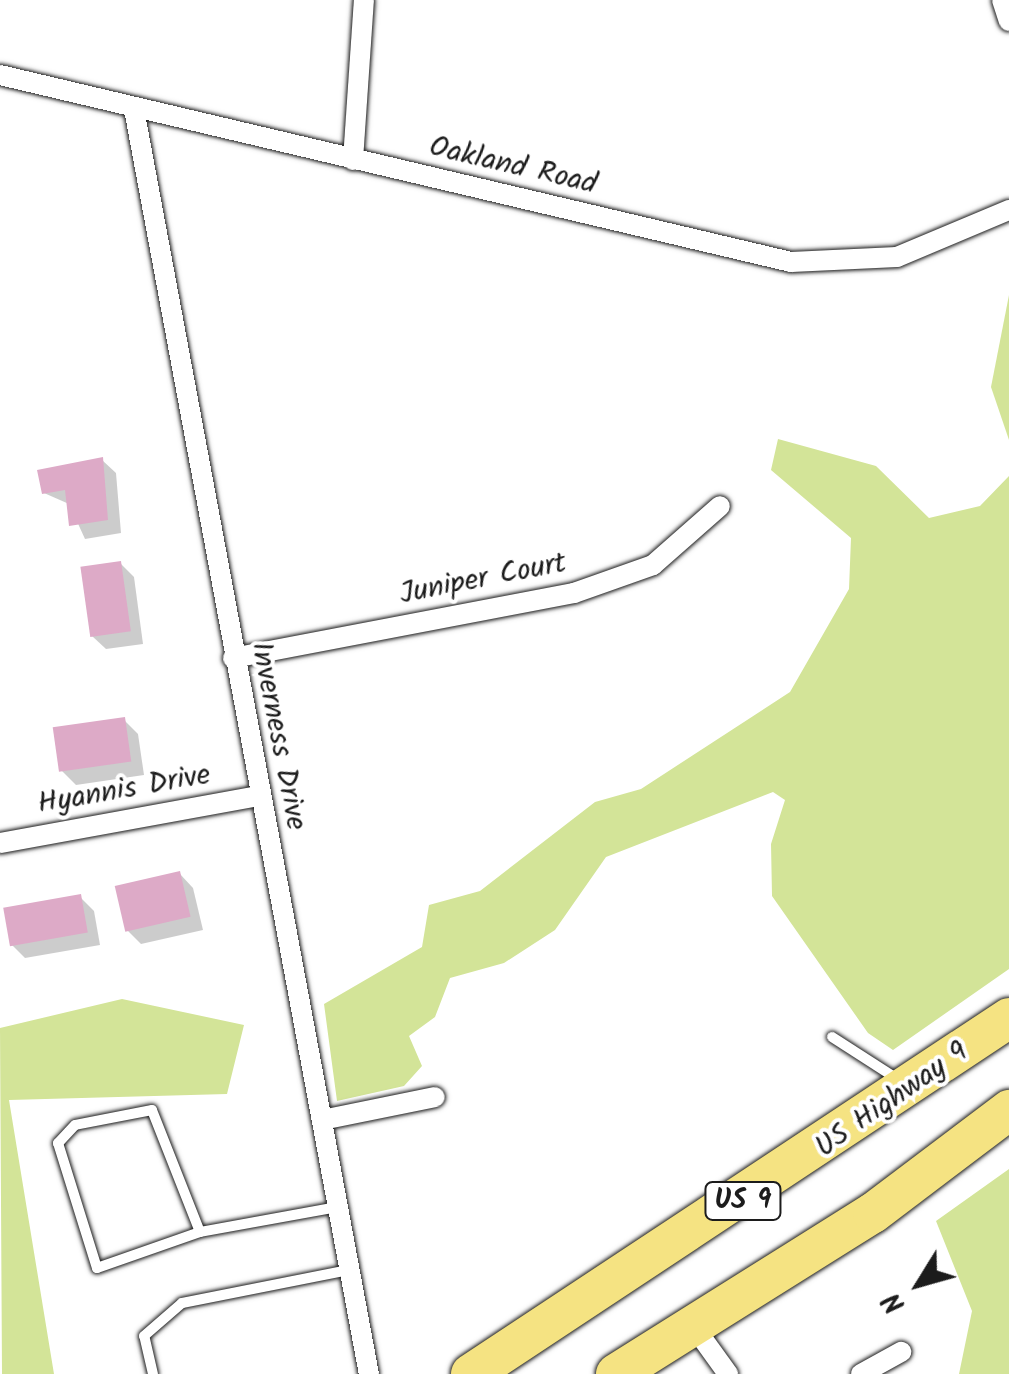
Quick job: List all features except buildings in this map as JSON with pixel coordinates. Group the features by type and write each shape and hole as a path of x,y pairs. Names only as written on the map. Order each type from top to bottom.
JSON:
{"highway":[{"name":"US Highway 9","path":"471,1374 913,1088 1009,1018"},
{"name":"US 9","path":"616,1374 873,1214 1009,1110"}],"street":[{"path":"353,160 364,0"},
{"path":"1002,0 1009,21"},
{"name":"Oakland Road","path":"0,76 791,262 897,257 1009,210"},
{"name":"Inverness Drive","path":"134,109 369,1374"},
{"name":"Juniper Court","path":"233,658 574,593 653,566 720,506"},
{"name":"Hyannis Drive","path":"0,843 259,796"},
{"path":"322,1120 435,1097"},
{"path":"692,1324 728,1374"},
{"path":"861,1374 901,1352"}],"lane":[{"path":"832,1037 913,1088"},
{"path":"200,1232 152,1110 75,1124 58,1143 97,1268 200,1232 337,1208"},
{"path":"153,1374 144,1336 182,1303 349,1270"}],"green space":[{"path":"1009,295 1009,440 991,387"},
{"path":"778,439 876,466 929,518 980,506 1009,476 1009,969 893,1050 868,1033 772,896 771,844 785,800 773,792 606,857 555,930 504,963 450,978 435,1017 409,1036 422,1066 404,1086 337,1101 324,1004 422,947 429,905 480,891 595,802 641,789 790,692 849,589 851,538 771,470"},
{"path":"122,999 244,1025 227,1094 9,1100 54,1374 2,1374 0,1028"},
{"path":"1009,1169 1009,1374 959,1374 972,1311 936,1221"}]}
